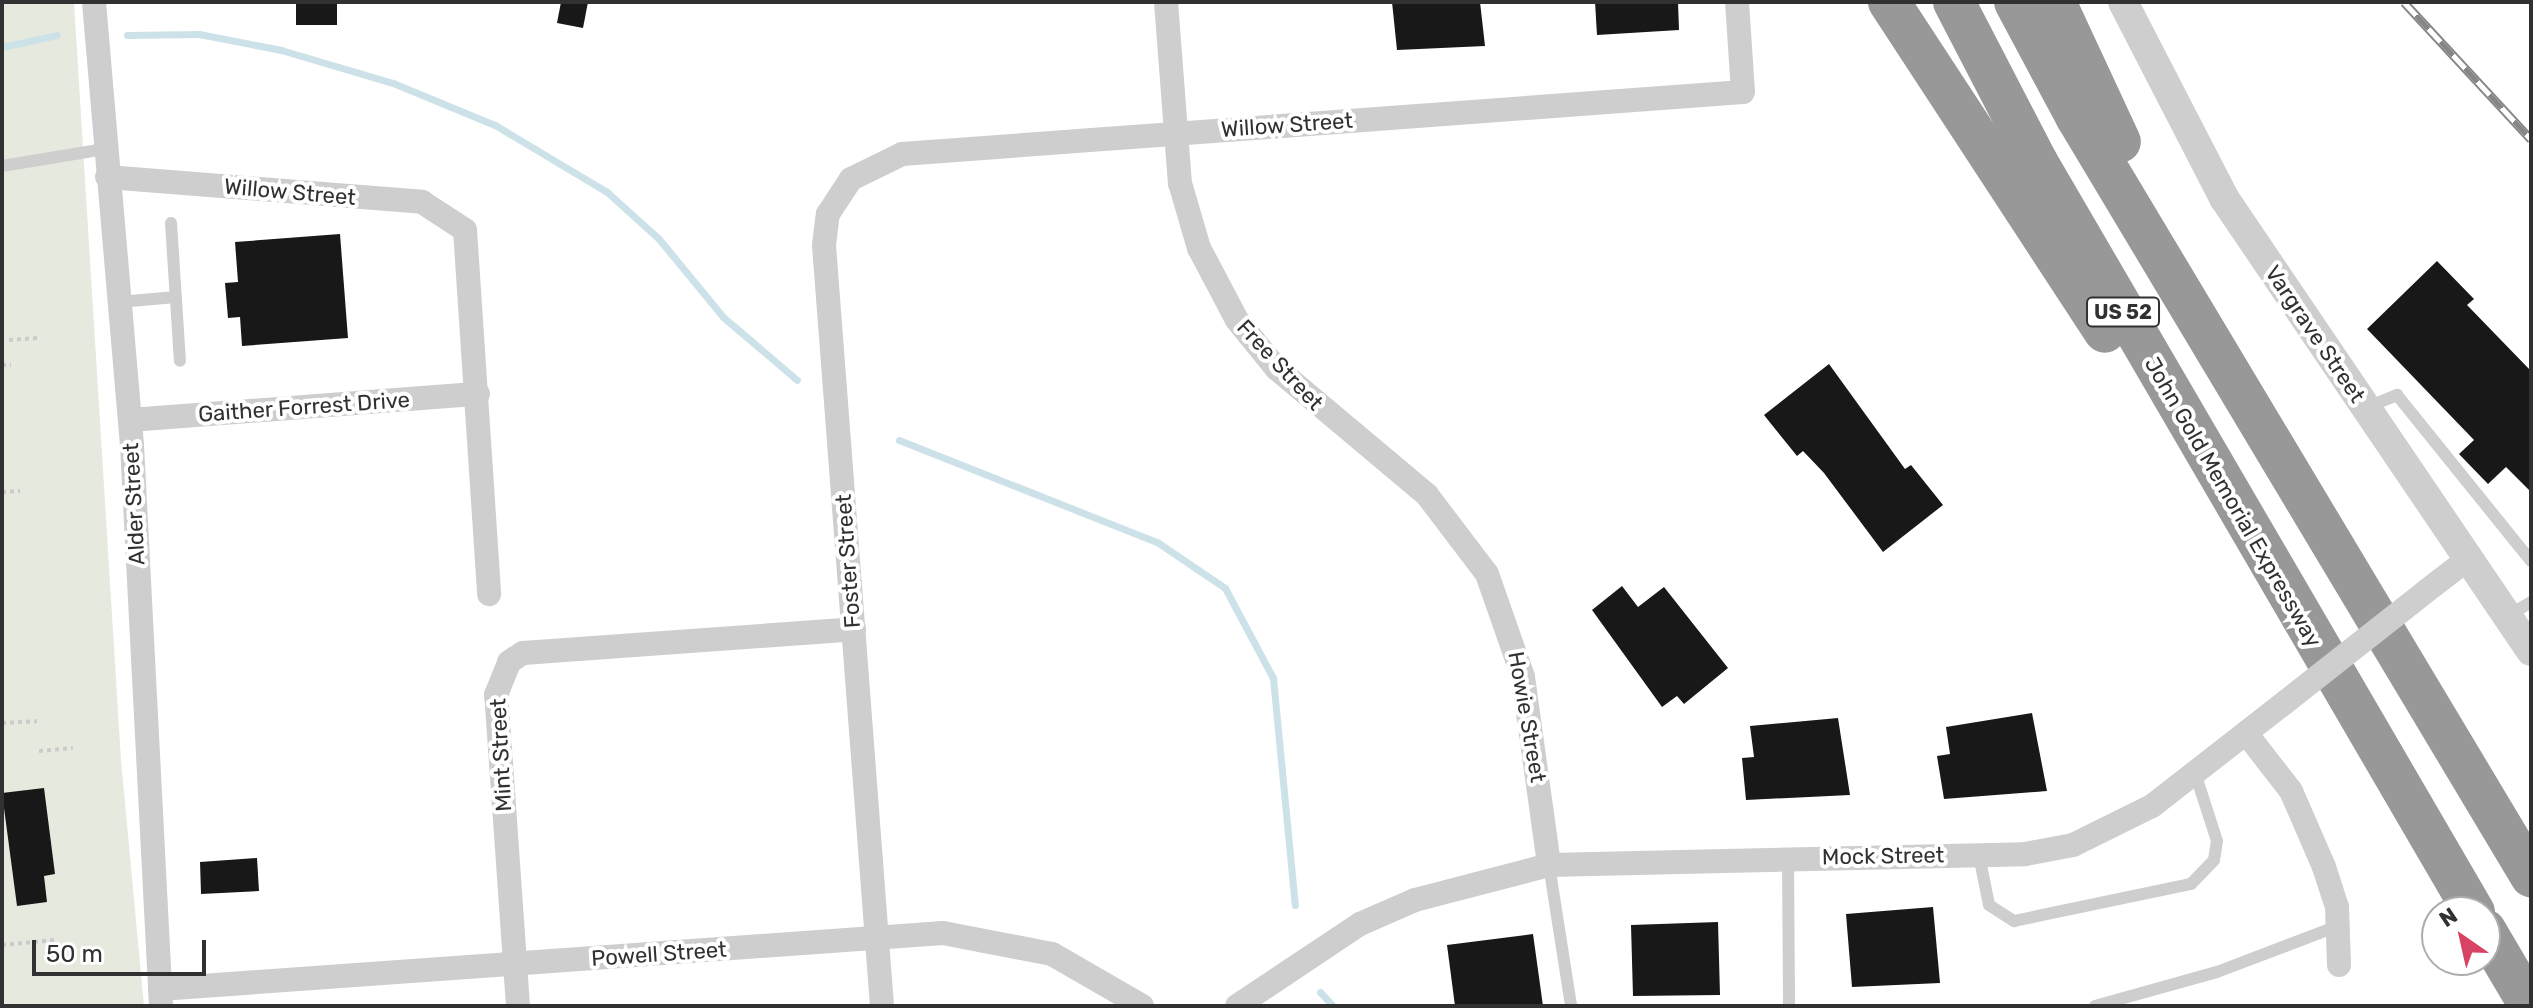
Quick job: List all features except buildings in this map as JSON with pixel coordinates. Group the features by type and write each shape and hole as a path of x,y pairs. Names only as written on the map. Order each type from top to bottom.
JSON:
{"highway":[{"path":"1889,2 2299,618"},
{"name":"John Gold Memorial Expressway","path":"1954,2 2037,162 2299,618 2464,896"},
{"name":"US 52","path":"2015,2 2531,876"},
{"path":"2055,2 2218,349"},
{"path":"2501,957 2530,1006"}],"street":[{"name":"Alder Street","path":"94,2 130,420 160,998"},
{"name":"Free Street","path":"1166,2 1173,133 1199,248 1237,320 1323,413 1427,495 1487,574"},
{"name":"Willow Street","path":"842,189 863,169 902,154 1743,92 1737,2"},
{"name":"Vargrave Street","path":"2123,2 2224,198 2376,402 2468,559 2519,609 2531,651"},
{"name":"Willow Street","path":"107,177 422,202 465,230 478,394"},
{"name":"Foster Street","path":"842,189 828,214 824,245 882,1006"},
{"name":"Gaither Forrest Drive","path":"130,420 478,394"},
{"path":"478,394 489,594"},
{"name":"Mock Street","path":"1237,1006 1360,924 1415,900 1549,865 1788,857 1979,855 2050,850 2101,835 2195,773 2468,559"},
{"name":"Howie Street","path":"1487,574 1523,677 1549,865"},
{"name":"Mint Street","path":"518,1006 496,695 509,662 523,653 854,629"},
{"path":"2246,733 2299,807 2331,885 2338,926 2339,965"},
{"name":"Powell Street","path":"160,998 515,965 943,933 1009,941 1089,971 1142,1006"}],"lane":[{"path":"2,166 105,149"},
{"path":"171,223 180,361"},
{"path":"119,302 176,297"},
{"path":"2376,402 2413,410 2531,561"},
{"path":"1979,855 1989,905 2014,921 2191,884 2214,860 2217,841 2195,773"},
{"path":"1788,857 1789,1006"},
{"path":"1549,865 1571,1006"},
{"path":"2095,1006 2217,972 2338,926"}],"path":[{"path":"9,340 41,338"},
{"path":"2,365 11,365"},
{"path":"2,492 20,491"},
{"path":"2,723 37,721"},
{"path":"39,751 73,748"},
{"path":"2,945 55,940"}],"shaded area":[{"path":"2,2 74,2 121,760 144,1006 2,1006"}],"waterway":[{"path":"127,35 199,34 281,50 393,83 495,125 607,192 659,239 723,317 797,380"},
{"path":"2,47 57,35"},
{"path":"899,440 1157,542 1225,588 1273,678 1295,905"},
{"path":"1320,992 1333,1006"}],"railway":[{"path":"2404,2 2531,139"}]}
